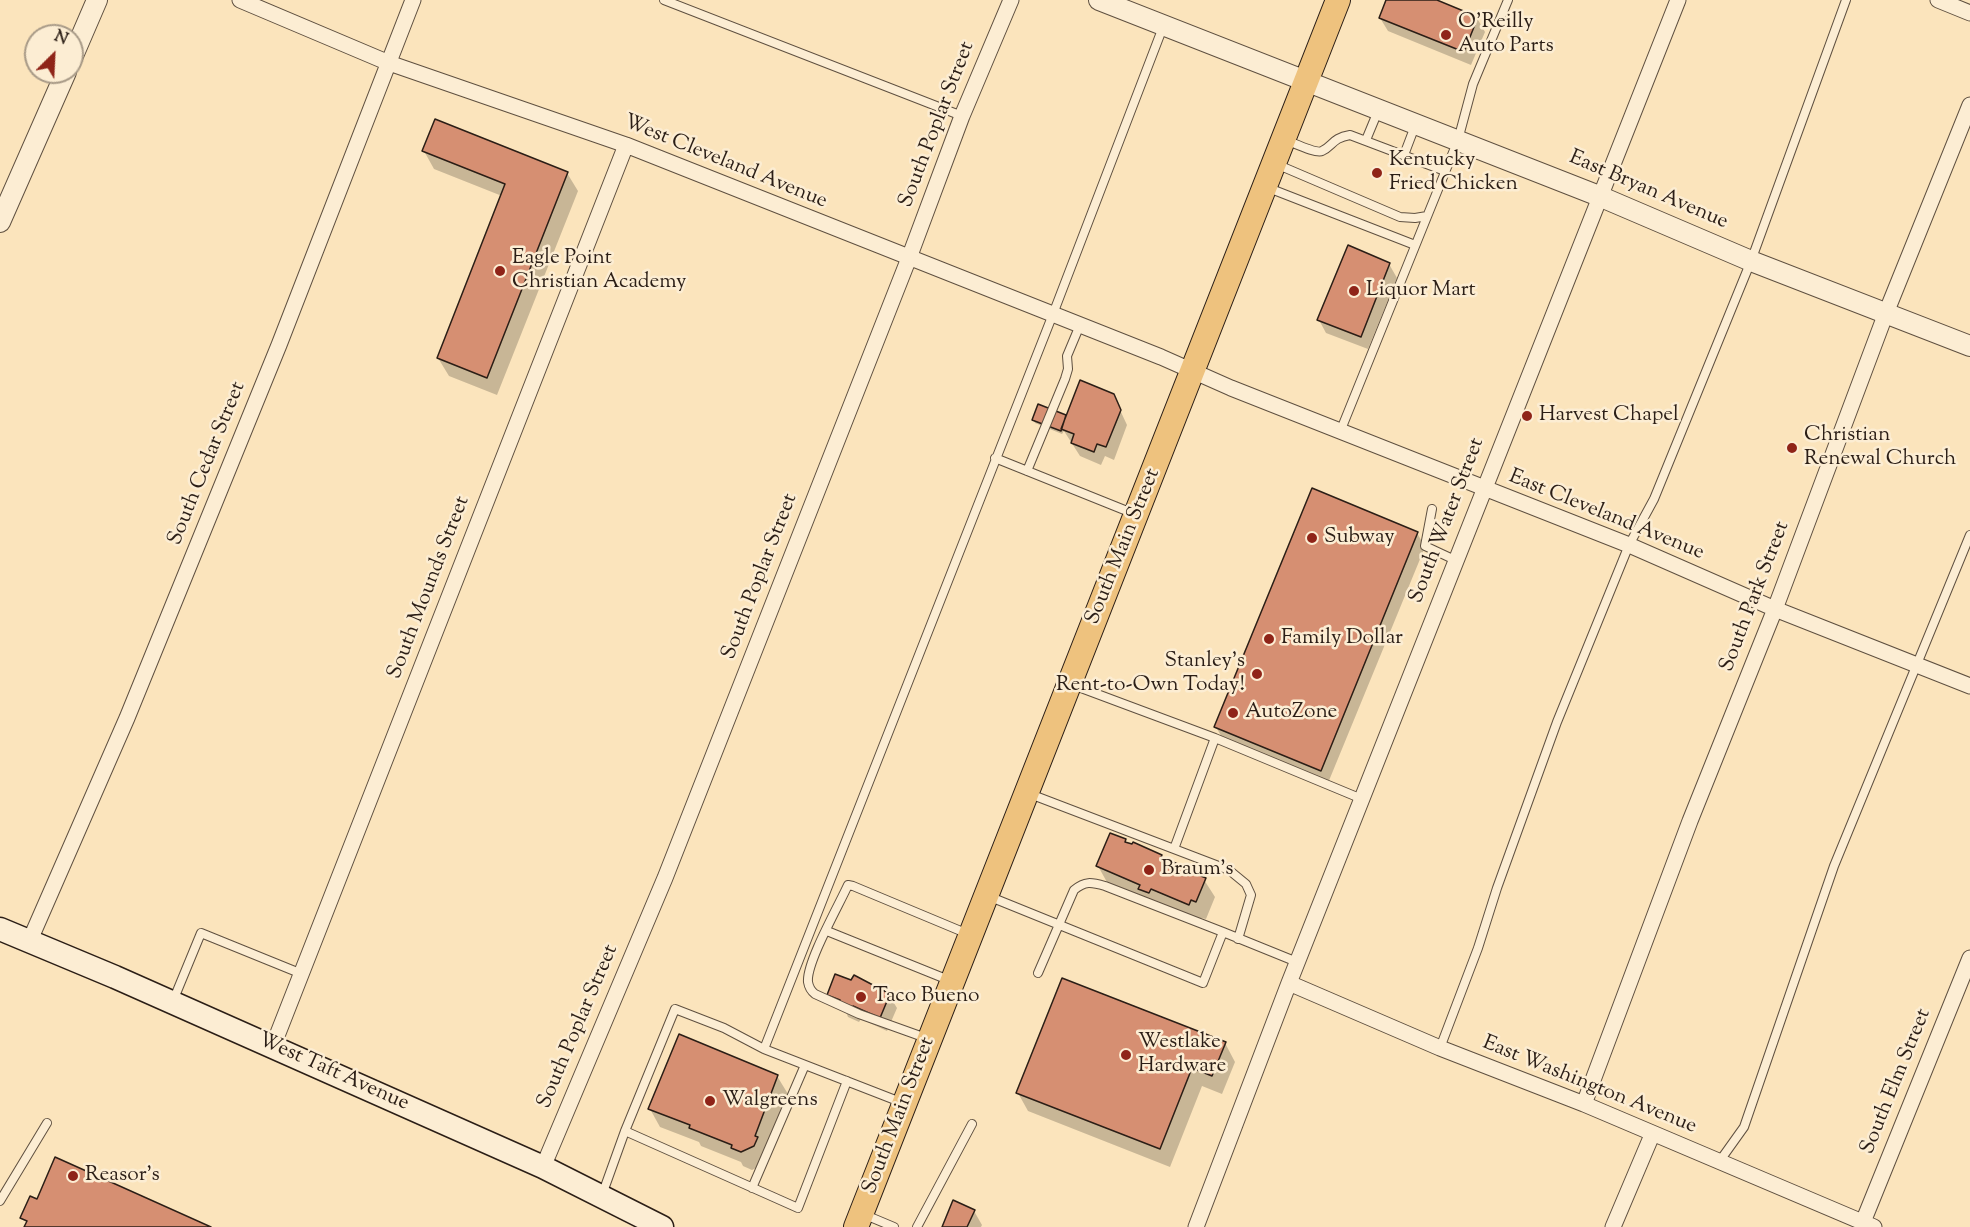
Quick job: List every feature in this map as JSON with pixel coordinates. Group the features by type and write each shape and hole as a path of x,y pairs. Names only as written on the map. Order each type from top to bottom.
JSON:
{"main road":[{"name":"South Main Street","path":"859,1220 1338,0"},
{"name":"West Taft Avenue","path":"0,929 173,1002 543,1167 662,1227"}],"street":[{"path":"84,30 97,0"},
{"name":"West Cleveland Avenue","path":"240,0 389,63 626,146 1193,370"},
{"name":"South Cedar Street","path":"30,940 141,685 279,345 413,0"},
{"name":"South Poplar Street","path":"543,1167 669,867 909,258 962,116 1011,0"},
{"name":"East Bryan Avenue","path":"1099,0 1599,196 1751,261 1970,346"},
{"name":"South Water Street","path":"1196,1227 1297,962 1678,0"},
{"path":"1938,0 1970,13"},
{"path":"0,222 61,84"},
{"name":"South Park Street","path":"1584,1104 1690,821 1775,609 1886,313 1970,105"},
{"name":"South Mounds Street","path":"273,1046 626,146"},
{"name":"East Cleveland Avenue","path":"1193,370 1340,432 1629,545 1775,609 1970,686"},
{"name":"South Elm Street","path":"1868,1225 1970,958"},
{"name":"East Washington Avenue","path":"1289,983 1440,1048 1584,1104 1868,1225"},
{"path":"1613,1227 1653,1135"}],"lane":[{"path":"664,0 962,116"},
{"path":"1340,432 1458,140 1473,84 1508,0"},
{"path":"1440,1048 1478,948 1497,888 1557,722 1629,545 1654,499 1751,261 1845,0"},
{"path":"764,1049 1164,26"},
{"path":"1366,140 1378,109"},
{"path":"1404,155 1416,124"},
{"path":"1284,139 1316,152 1322,151 1342,136 1350,135 1445,171"},
{"path":"1274,164 1400,217 1427,216"},
{"path":"1265,187 1415,245"},
{"path":"1027,471 1065,379 1068,369 1067,356 1080,325"},
{"path":"995,458 1136,515"},
{"path":"1432,509 1425,546 1455,560"},
{"path":"1719,1162 1744,1127 1834,866 1970,535"},
{"path":"1070,684 1215,738 1362,799"},
{"path":"1174,849 1215,738"},
{"path":"1027,792 1229,870 1246,884 1251,895 1238,939"},
{"path":"1038,973 1074,890 1082,883 1091,882 1297,962"},
{"path":"930,1039 859,1014 815,994 810,990 808,980 811,965 848,885 971,935"},
{"path":"986,896 1203,983 1222,932"},
{"path":"827,931 953,982"},
{"path":"173,1002 201,933 302,974"},
{"path":"596,1194 625,1131 675,1009 724,1028 764,1049 905,1104"},
{"path":"752,1188 805,1065"},
{"path":"625,1131 798,1208 847,1081"},
{"path":"0,1200 47,1123"},
{"path":"917,1227 972,1124"},
{"path":"859,1220 894,1227"}],"building":[{"name":"O'Reilly Auto Parts","path":"1386,0 1437,0 1478,17 1464,52 1379,18"},
{"name":"Eagle Point Christian Academy","path":"435,119 568,172 487,378 437,358 505,184 422,151"},
{"name":"Liquor Mart","path":"1348,245 1390,263 1361,337 1317,320"},
{"path":"1080,380 1114,394 1121,410 1106,447 1097,444 1094,452 1071,443 1074,434 1061,429"},
{"path":"1038,404 1066,415 1061,431 1032,420"},
{"path":"1312,488 1418,532 1321,771 1214,727"},
{"name":"Braum's","path":"1110,833 1126,839 1125,842 1132,844 1133,842 1162,855 1161,857 1202,874 1201,876 1206,878 1196,902 1191,900 1189,905 1151,889 1149,893 1138,889 1140,885 1096,866"},
{"name":"Taco Bueno","path":"835,974 851,980 854,975 890,994 880,1018 853,1006 852,1009 839,1003 840,1000 827,995"},
{"name":"Westlake Hardware","path":"1062,978 1226,1042 1212,1076 1192,1068 1160,1149 1016,1093"},
{"name":"Walgreens","path":"679,1034 778,1075 755,1136 758,1137 754,1146 741,1152 731,1148 732,1145 689,1128 690,1125 648,1109"},
{"name":"Reasor's","path":"55,1157 211,1227 24,1227 27,1221 20,1218 30,1196 37,1199"},
{"path":"953,1200 975,1210 967,1227 942,1227"}],"place":[{"name":"O'Reilly Auto Parts","path":"1446,35"},
{"name":"Kentucky Fried Chicken","path":"1377,173"},
{"name":"Eagle Point Christian Academy","path":"500,271"},
{"name":"Liquor Mart","path":"1354,291"},
{"name":"Harvest Chapel","path":"1527,416"},
{"name":"Christian Renewal Church","path":"1792,448"},
{"name":"Subway","path":"1312,538"},
{"name":"Family Dollar","path":"1269,639"},
{"name":"Stanley's Rent-to-Own Today!","path":"1257,674"},
{"name":"AutoZone","path":"1233,713"},
{"name":"Braum's","path":"1149,870"},
{"name":"Taco Bueno","path":"861,997"},
{"name":"Westlake Hardware","path":"1126,1055"},
{"name":"Walgreens","path":"710,1101"},
{"name":"Reasor's","path":"73,1176"}]}
